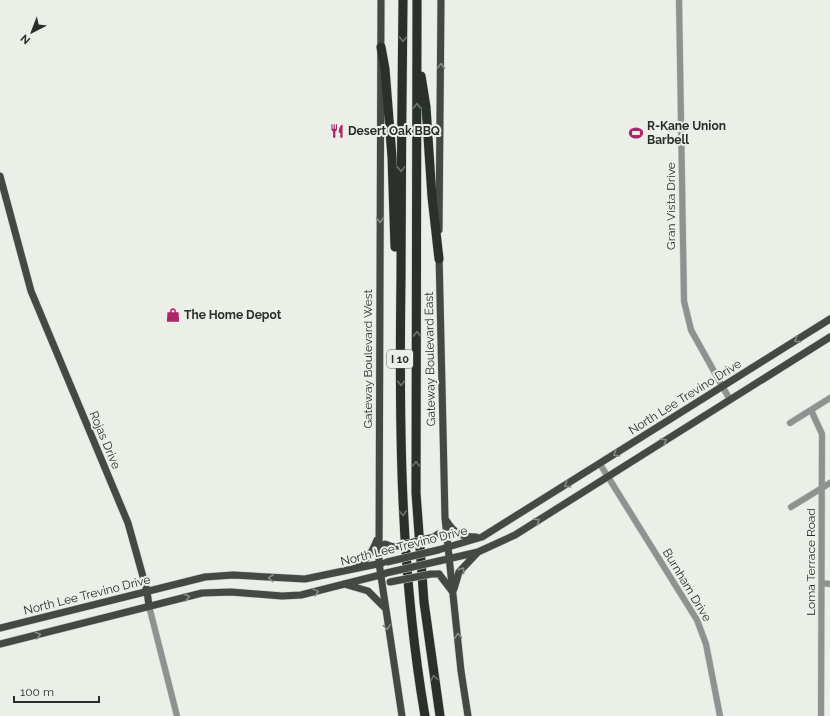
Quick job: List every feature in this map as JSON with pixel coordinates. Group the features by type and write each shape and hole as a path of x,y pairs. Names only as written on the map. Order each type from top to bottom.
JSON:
{"highway":[{"name":"I 10","path":"403,0 400,320 402,498 413,635 425,716"},
{"name":"I 10","path":"418,0 416,493 424,609 440,716"},
{"path":"381,47 385,69 392,157 395,270 400,320"},
{"path":"417,57 426,107 431,189 439,259"}],"main road":[{"name":"Gateway Boulevard West","path":"381,0 379,563 383,574 383,595 402,716"},
{"name":"Gateway Boulevard East","path":"441,0 439,259 445,518 447,547 450,559 468,716"},
{"name":"Rojas Drive","path":"0,176 31,291 128,523 147,591 149,606"},
{"name":"North Lee Trevino Drive","path":"0,628 205,577 233,575 293,579 343,572 438,550 482,537 830,319"},
{"name":"North Lee Trevino Drive","path":"0,644 181,598 215,592 282,596 302,595 478,552 515,535 830,337"},
{"path":"343,572 364,562 372,552 379,536 385,544 393,547 438,534 445,518"},
{"path":"445,518 451,528 459,535 465,537 482,537"},
{"path":"453,593 459,572 478,552"},
{"path":"383,595 390,582 432,574 439,574 453,593"},
{"path":"344,584 368,591 385,608"}],"street":[{"name":"Gran Vista Drive","path":"679,0 683,290 685,308 691,330 724,386 730,400"},
{"path":"790,423 830,398"},
{"name":"Loma Terrace Road","path":"811,410 822,434 821,716"},
{"name":"Burnham Drive","path":"600,464 697,620 706,644 720,716"},
{"path":"791,507 830,483"},
{"path":"822,584 830,584"},
{"name":"Rojas Drive","path":"149,606 177,716"}],"place":[{"name":"Desert Oak BBQ","path":"337,131"},
{"name":"R-Kane Union Barbell","path":"636,133"},
{"name":"The Home Depot","path":"173,315"}]}
